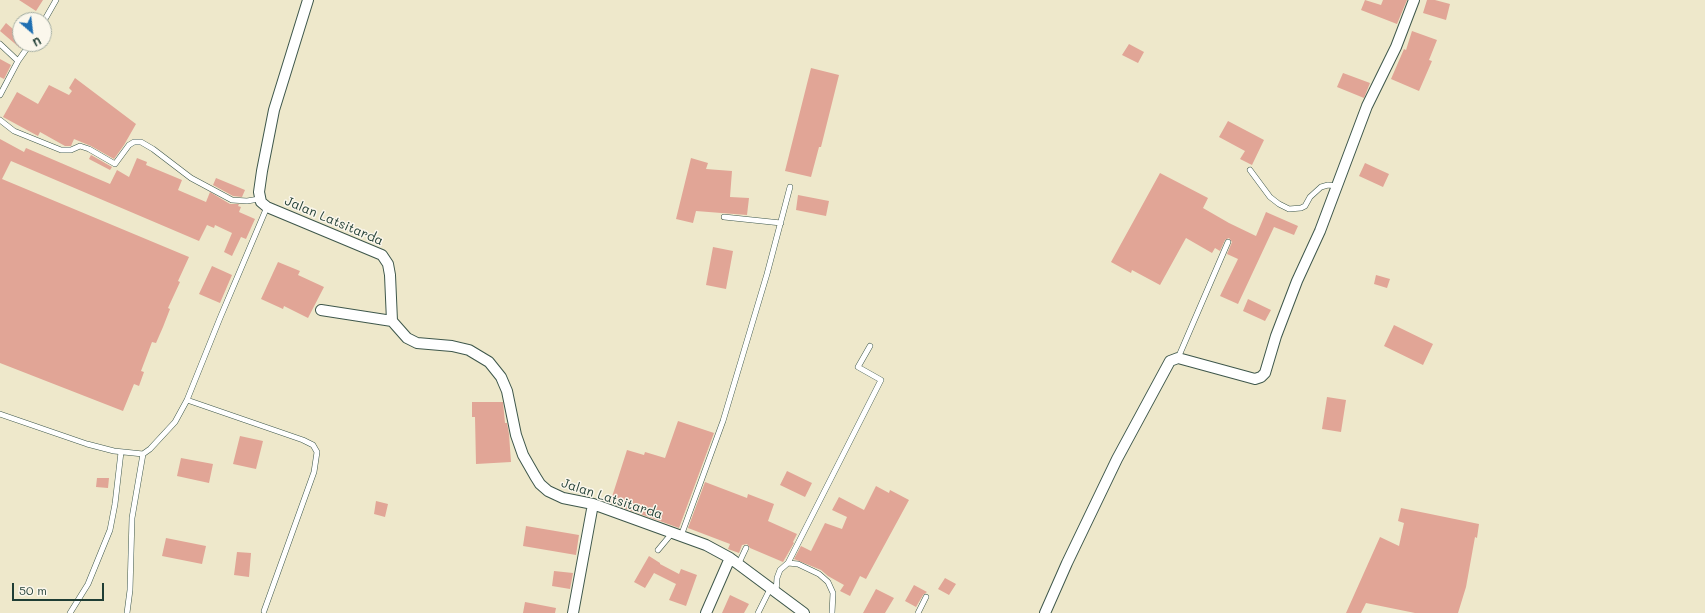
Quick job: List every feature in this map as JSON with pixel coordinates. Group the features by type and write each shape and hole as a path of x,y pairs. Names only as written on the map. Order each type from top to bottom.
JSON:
{"street":[{"path":"259,199 262,171 274,110 308,0"},
{"path":"1045,613 1067,563 1117,459 1166,366 1178,358 1255,379 1263,376 1276,336 1337,186 1367,106 1396,47 1414,0"},
{"name":"Jalan Latsitarda","path":"259,199 264,206 382,255 388,264 390,275 392,321 407,338 417,343 452,346 469,350 489,362 505,385 518,444 540,484 556,495 593,504 706,545 730,558 804,613"},
{"path":"321,310 392,321"},
{"path":"573,613 593,504"},
{"path":"706,613 730,558"}],"lane":[{"path":"49,12 56,0"},
{"path":"0,44 18,61"},
{"path":"0,94 24,52"},
{"path":"0,120 14,131 61,150 71,150 80,146 89,149 116,164 129,145 134,142 140,142 153,149 191,178 232,200 247,201 259,199"},
{"path":"1250,170 1270,197 1279,204 1289,208 1301,208 1305,206 1310,197 1321,187 1328,185 1337,186"},
{"path":"658,550 677,534 722,421 767,274 790,187"},
{"path":"0,414 87,444 121,452 143,454 150,449 175,422 187,400 268,207"},
{"path":"724,217 780,223"},
{"path":"1178,358 1228,242"},
{"path":"758,613 773,591 780,570 788,563 881,380 858,367 870,346"},
{"path":"187,400 303,440 313,446 316,452 314,472 264,611"},
{"path":"70,613 88,584 110,530 115,504 121,452"},
{"path":"127,613 130,590 132,518 143,454"},
{"path":"738,565 746,548"},
{"path":"788,563 798,564 820,574 828,582 833,593 832,613"},
{"path":"918,613 926,597"}],"building":[{"path":"19,0 43,0 36,11"},
{"path":"1365,0 1381,5 1383,0 1407,0 1397,24 1361,10"},
{"path":"1427,0 1435,0 1450,4 1446,20 1423,13"},
{"path":"6,23 12,28 12,41 0,31"},
{"path":"1412,31 1437,40 1429,60 1432,61 1419,91 1391,79 1404,49 1406,50"},
{"path":"1129,44 1144,52 1138,63 1122,55"},
{"path":"0,59 11,65 4,79 0,77"},
{"path":"811,68 839,75 821,147 819,147 811,177 785,171"},
{"path":"1343,73 1370,83 1364,98 1337,87"},
{"path":"75,78 136,124 114,159 91,146 74,139 71,146 65,146 40,132 38,136 3,117 17,92 38,104 49,85 69,95 72,91 69,88"},
{"path":"1228,121 1264,140 1252,165 1240,159 1245,151 1219,137"},
{"path":"0,139 24,152 26,148 110,184 117,170 129,177 137,158 147,162 146,165 182,180 178,190 206,202 210,192 230,204 239,204 238,206 241,207 239,212 255,219 246,239 241,237 232,256 224,252 232,233 215,225 214,228 207,225 199,241 11,161 2,179 189,257 178,281 180,282 168,308 170,309 163,327 156,343 152,342 141,371 144,372 139,386 134,384 123,411 0,363"},
{"path":"91,155 112,167 110,170 89,159"},
{"path":"691,158 708,163 706,169 732,171 730,197 749,198 747,215 696,211 693,223 676,219"},
{"path":"1365,163 1389,174 1383,187 1359,176"},
{"path":"1160,173 1208,198 1203,208 1256,236 1266,212 1298,226 1294,235 1274,227 1238,304 1220,296 1238,259 1227,254 1232,242 1229,238 1225,240 1220,251 1215,248 1212,253 1186,238 1160,285 1132,270 1131,273 1111,262"},
{"path":"216,178 245,190 242,197 233,196 213,185"},
{"path":"798,195 829,201 826,216 796,210"},
{"path":"713,247 733,251 726,289 706,285"},
{"path":"278,262 300,271 298,275 324,287 308,318 284,306 283,309 261,299"},
{"path":"212,266 232,275 220,303 199,294"},
{"path":"1376,275 1390,279 1387,288 1374,284"},
{"path":"1248,299 1271,310 1265,321 1243,311"},
{"path":"1394,325 1433,344 1423,365 1384,346"},
{"path":"1327,397 1346,400 1341,432 1322,429"},
{"path":"472,402 503,402 505,423 507,423 509,434 511,462 476,464 475,417 472,417"},
{"path":"678,421 714,433 679,528 610,503 627,450 644,455 645,452 665,458"},
{"path":"240,436 263,441 256,469 233,464"},
{"path":"181,458 213,464 209,483 177,476"},
{"path":"787,471 812,483 805,497 780,485"},
{"path":"97,478 109,478 108,488 96,487"},
{"path":"705,482 747,498 748,494 774,504 768,521 797,534 793,542 794,543 783,562 750,548 747,544 742,545 739,553 728,549 730,544 688,528"},
{"path":"876,486 889,493 890,490 909,500 866,579 860,576 850,596 840,591 844,585 828,576 821,570 794,559 801,546 811,551 825,523 842,529 847,517 832,510 839,497 864,510"},
{"path":"376,501 388,504 385,517 374,514"},
{"path":"1401,508 1479,524 1477,538 1475,537 1466,587 1458,613 1415,613 1366,603 1361,613 1346,613 1380,537 1399,546 1404,523 1398,521"},
{"path":"526,526 579,535 576,555 523,546"},
{"path":"166,538 206,546 202,564 162,556"},
{"path":"237,552 251,553 249,577 234,575"},
{"path":"649,556 660,564 679,574 681,569 697,575 686,606 669,600 676,584 654,573 645,588 634,582"},
{"path":"554,571 573,573 570,589 552,586"},
{"path":"945,578 956,584 949,595 938,589"},
{"path":"914,585 927,592 923,595 916,607 905,601"},
{"path":"876,589 894,598 885,613 863,613"},
{"path":"730,595 749,604 744,613 722,613"},
{"path":"525,602 556,608 555,613 523,613"}]}
